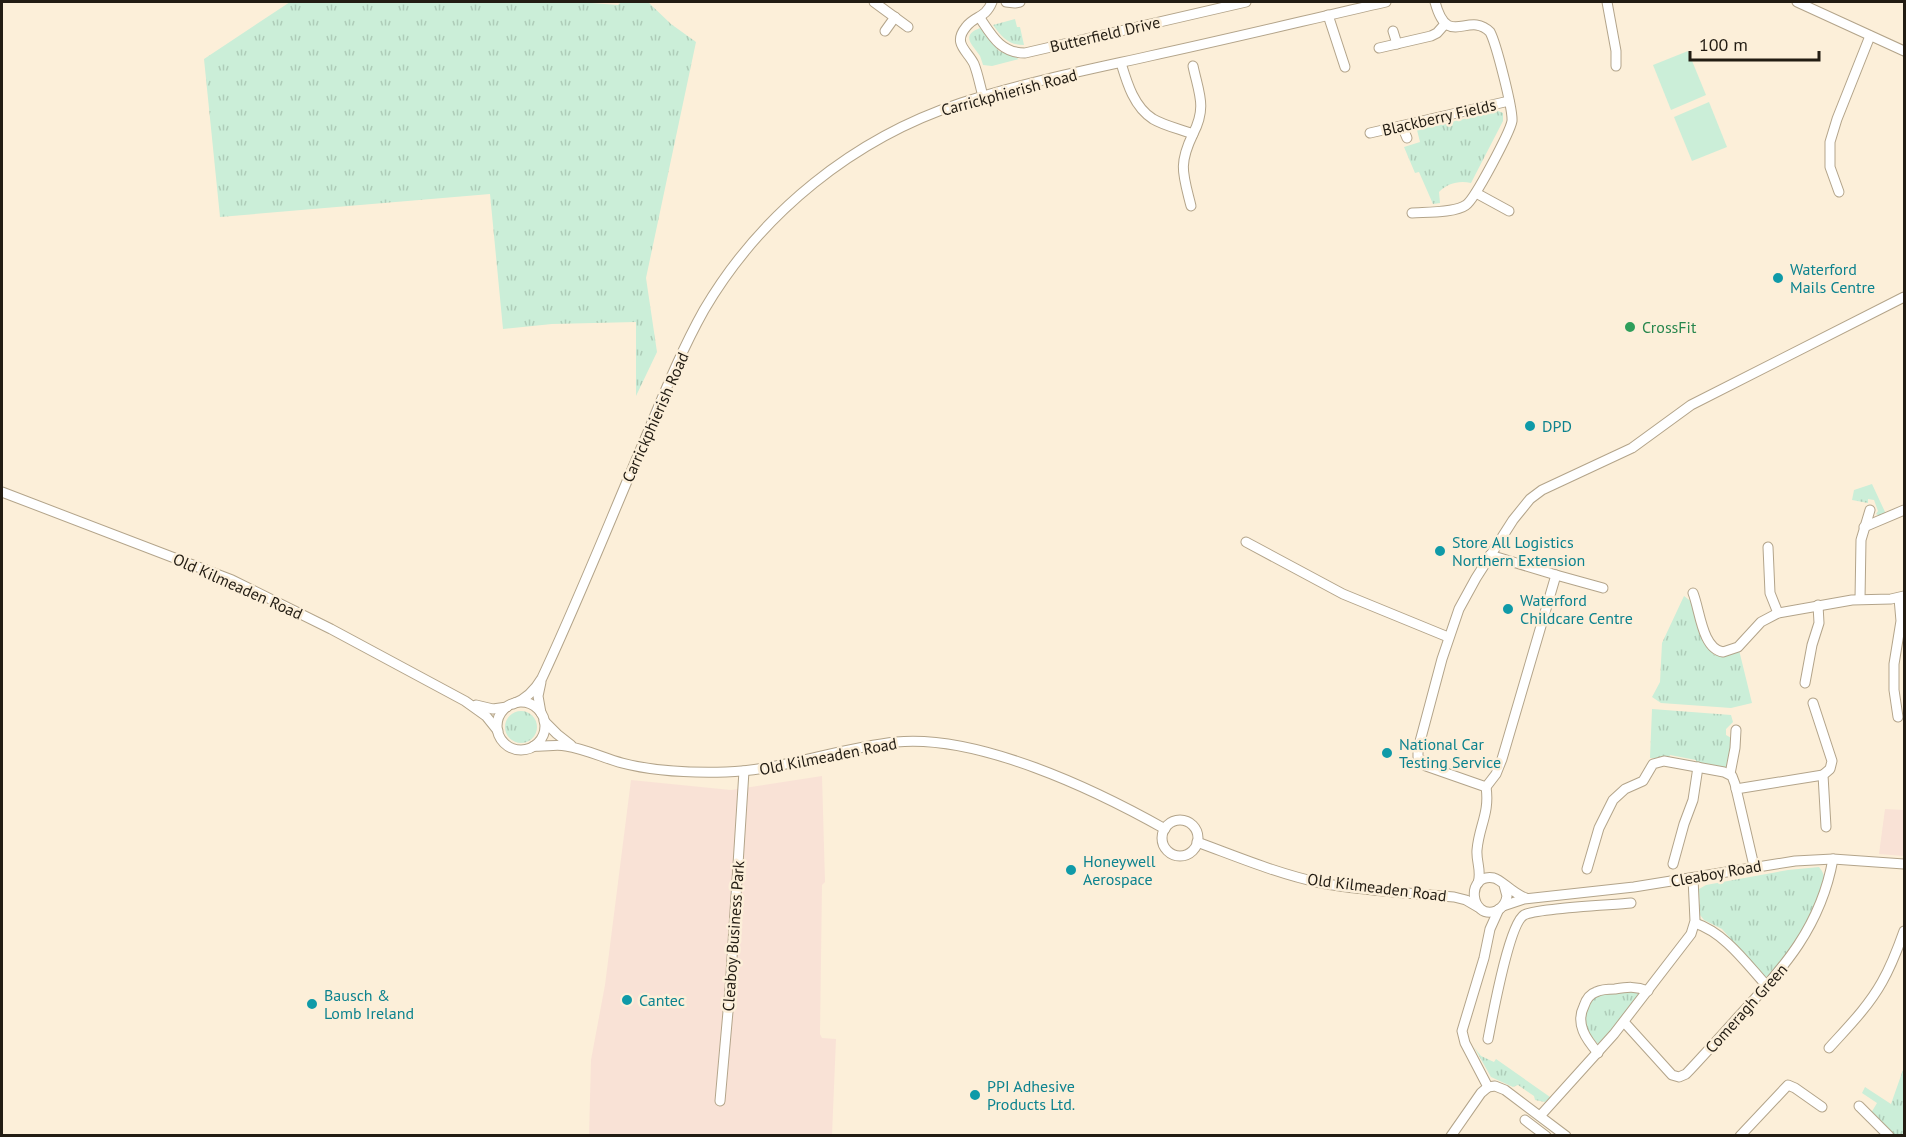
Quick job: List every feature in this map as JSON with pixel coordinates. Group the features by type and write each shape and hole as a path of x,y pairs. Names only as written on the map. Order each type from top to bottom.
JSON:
{"street":[{"path":"874,2 908,27"},
{"path":"983,96 974,63 964,51 961,41 962,32 968,24 988,11 992,2"},
{"path":"1006,2 1020,2"},
{"name":"Butterfield Drive","path":"980,18 996,43 1014,52 1025,53 1246,2"},
{"name":"Carrickphierish Road","path":"542,717 539,690 544,673 670,379 704,311 729,272 757,238 796,199 852,155 891,132 983,96 1386,2"},
{"path":"1379,48 1437,33 1445,24 1435,2"},
{"path":"1607,2 1617,51 1616,66"},
{"path":"1797,2 1905,51"},
{"path":"1328,15 1345,67"},
{"path":"885,31 895,17"},
{"name":"Blackberry Fields","path":"1412,213 1460,208 1468,204 1476,193 1512,117 1490,32 1479,25 1455,27 1445,24"},
{"path":"1393,31 1397,44"},
{"path":"1839,192 1830,167 1830,142 1870,36"},
{"path":"1121,63 1128,84 1142,109 1154,119 1192,134"},
{"path":"1191,206 1182,169 1184,153 1200,119 1202,109 1193,66"},
{"name":"Blackberry Fields","path":"1370,133 1509,101"},
{"path":"1402,126 1407,138"},
{"path":"1476,193 1511,211"},
{"path":"1486,787 1422,764 1418,757 1419,743 1448,637 1463,600 1490,555 1525,505 1542,490 1632,448 1675,415 1704,398 1905,297"},
{"name":"Old Kilmeaden Road","path":"2,492 232,580 308,617 465,701 486,716 498,731"},
{"path":"1860,599 1860,545 1870,510"},
{"path":"1864,527 1905,510"},
{"path":"1246,542 1343,594 1448,637"},
{"path":"1768,547 1770,593 1778,613"},
{"path":"1490,555 1603,588"},
{"path":"1490,929 1473,897 1480,873 1478,846 1487,808 1486,787 1496,774 1502,759 1556,575"},
{"path":"1693,593 1700,611 1703,631 1714,649 1720,652 1726,652 1742,644 1761,622 1778,613 1860,599 1902,597 1901,621 1893,664 1898,717"},
{"path":"1805,683 1812,645 1819,623 1818,605"},
{"name":"Carrickphierish Road","path":"511,705 530,694 544,673"},
{"name":"Old Kilmeaden Road","path":"465,701 493,709 511,705"},
{"path":"525,702 531,704 542,717 544,733 534,746 524,750 512,748 502,741 498,731 499,717 511,705 525,702"},
{"path":"1736,789 1823,775 1830,769 1832,761 1813,703"},
{"name":"Old Kilmeaden Road","path":"542,717 563,739 585,751"},
{"path":"1736,730 1730,774 1736,789 1754,866"},
{"name":"Old Kilmeaden Road","path":"534,746 556,745 657,770 709,772 744,771 781,766 883,744 907,741 931,742 984,752 1028,766 1100,795 1165,829"},
{"path":"1587,869 1599,828 1619,793 1643,781 1652,765 1659,761 1730,774"},
{"path":"1673,864 1693,800 1698,767"},
{"name":"Cleaboy Business Park","path":"720,1101 730,989 744,771"},
{"path":"1823,775 1826,827"},
{"path":"1176,820 1188,822 1196,830 1197,842 1191,852 1180,856 1174,854 1167,850 1163,842 1165,829 1176,820"},
{"name":"Old Kilmeaden Road","path":"1197,842 1280,872 1320,882 1372,890 1454,897 1466,900 1479,908"},
{"name":"Cleaboy Road","path":"1501,908 1529,898 1605,891 1795,861 1833,859 1905,864"},
{"name":"Comeragh Green","path":"1624,1022 1671,1073 1676,1077 1686,1074 1790,959 1812,920 1833,859"},
{"path":"1478,860 1487,873 1517,894 1529,898"},
{"path":"1540,1116 1624,1022 1689,937 1695,923 1693,878"},
{"path":"1477,885 1485,879 1500,882"},
{"path":"1488,1087 1461,1031 1484,958 1490,929 1507,896 1500,882"},
{"name":"Old Kilmeaden Road","path":"1454,897 1465,894 1477,885"},
{"path":"1605,891 1606,905"},
{"path":"1488,1039 1496,998 1515,929 1524,915 1532,912 1631,903"},
{"path":"1479,908 1491,912 1501,908"},
{"path":"1695,923 1707,927 1721,937 1767,986"},
{"path":"1830,1048 1879,988 1905,931"},
{"path":"1598,1053 1581,1026 1581,1011 1588,998 1596,992 1611,989 1634,987 1648,991"},
{"path":"1740,1136 1789,1085 1822,1107"},
{"path":"1450,1136 1482,1091 1495,1086 1505,1090 1566,1136"},
{"path":"1859,1106 1889,1136"},
{"path":"1525,1120 1546,1136"}],"shaded area":[{"path":"822,776 825,882 822,885 820,1034 822,1038 836,1039 832,1135 589,1136 591,1060 605,985 631,780 731,790"},
{"path":"1885,809 1904,810 1904,856 1879,854"}],"green space":[{"path":"290,2 578,2 618,5 621,2 648,2 671,24 696,42 646,278 657,352 636,396 636,322 552,324 503,329 490,194 220,217 204,59"},
{"path":"1015,19 1017,27 1020,27 1024,45 1006,40 993,25"},
{"path":"980,28 999,51 1019,59 992,66 983,65 969,38 970,34"},
{"path":"1688,51 1706,95 1671,110 1653,65"},
{"path":"1709,102 1727,147 1692,161 1674,117"},
{"path":"1498,111 1503,113 1503,121 1471,183 1458,182 1446,186 1439,192 1440,203 1433,204 1419,172 1415,173 1404,147 1420,142 1417,130"},
{"path":"1872,484 1886,514 1880,516 1876,514 1878,511 1874,500 1868,499 1868,503 1852,500 1854,490"},
{"path":"1684,596 1696,605 1700,632 1714,655 1725,656 1739,650 1752,703 1731,708 1661,703 1652,697 1660,682 1662,643"},
{"path":"1652,709 1731,715 1733,722 1726,729 1726,735 1733,739 1727,769 1696,764 1696,760 1670,755 1669,758 1650,758"},
{"path":"521,711 533,715 537,727 533,739 521,743 509,739 505,727 509,715"},
{"path":"1819,867 1824,880 1817,903 1793,947 1767,977 1762,975 1722,929 1704,920 1700,915 1699,889 1706,885 1788,870"},
{"path":"1637,992 1639,996 1599,1045 1587,1027 1585,1017 1588,1006 1595,998 1602,995"},
{"path":"1474,1047 1481,1056 1494,1062 1496,1059 1550,1097 1545,1102 1535,1100 1534,1096 1518,1085 1513,1087 1491,1077"},
{"path":"1904,1067 1904,1135 1893,1135 1871,1113 1877,1103 1862,1093 1865,1087 1891,1104"}],"place":[{"name":"Waterford Mails Centre","path":"1778,278"},
{"name":"CrossFit","path":"1630,327"},
{"name":"DPD","path":"1530,426"},
{"name":"Store All Logistics Northern Extension","path":"1440,551"},
{"name":"Waterford Childcare Centre","path":"1508,609"},
{"name":"National Car Testing Service","path":"1387,753"},
{"name":"Honeywell Aerospace","path":"1071,870"},
{"name":"Cantec","path":"627,1000"},
{"name":"Bausch & Lomb Ireland","path":"312,1004"},
{"name":"PPI Adhesive Products Ltd.","path":"975,1095"}]}
